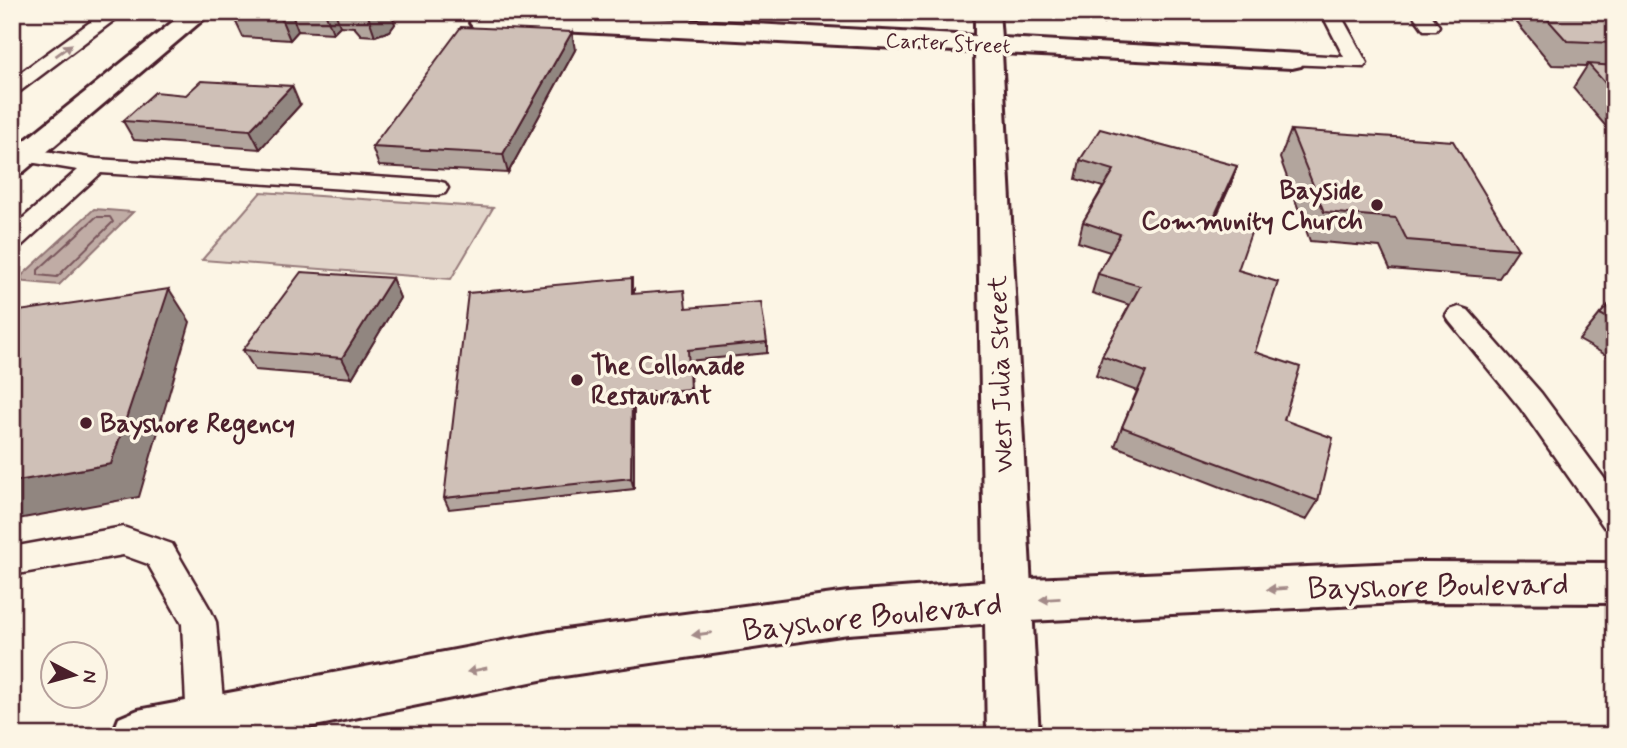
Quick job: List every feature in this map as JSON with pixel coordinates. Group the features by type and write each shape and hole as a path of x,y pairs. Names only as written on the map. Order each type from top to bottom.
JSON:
{"street":[{"path":"19,161 200,12"},
{"name":"Carter Street","path":"492,12 482,20 489,27 503,27 519,17 988,29 1292,60"},
{"name":"West Julia Street","path":"988,29 1013,736"},
{"name":"Bayshore Boulevard","path":"138,736 550,655 848,614 1008,601 1420,582 1615,583"}],"lane":[{"path":"12,88 116,12"},
{"path":"1292,60 1357,63 1330,12"},
{"path":"19,161 437,188"},
{"path":"12,241 96,166"},
{"path":"1459,316 1531,401 1615,518"},
{"path":"12,561 123,541 160,554 199,622 206,723"}],"shaded area":[{"path":"261,192 493,208 451,279 202,260"}],"water":[{"path":"94,209 133,212 59,285 16,281"}],"building":[{"path":"285,12 280,16 232,14"},
{"path":"1541,12 1615,12 1615,45 1567,41"},
{"path":"461,27 572,32 503,154 372,147"},
{"path":"1588,64 1615,66 1615,94"},
{"path":"201,81 292,86 250,130 123,121 155,92 186,95"},
{"path":"1100,129 1237,166 1213,219 1252,230 1238,270 1278,282 1255,352 1300,367 1284,420 1333,438 1318,501 1122,427 1146,372 1102,356 1140,286 1098,274 1120,234 1083,222 1114,170 1080,160"},
{"path":"1291,130 1453,141 1518,249 1407,240 1396,218 1324,212"},
{"path":"301,272 392,278 342,358 243,350"},
{"name":"The Collonade Restaurant","path":"632,278 632,294 684,290 686,308 761,302 767,342 688,350 690,389 632,394 631,478 444,498 468,293"},
{"name":"Bayshore Regency","path":"169,289 111,464 12,482 12,312"},
{"path":"1615,298 1615,322 1600,314"}],"place":[{"name":"Bayside Community Church","path":"1377,205"},
{"name":"The Collonade Restaurant","path":"577,380"},
{"name":"Bayshore Regency","path":"86,423"}]}
